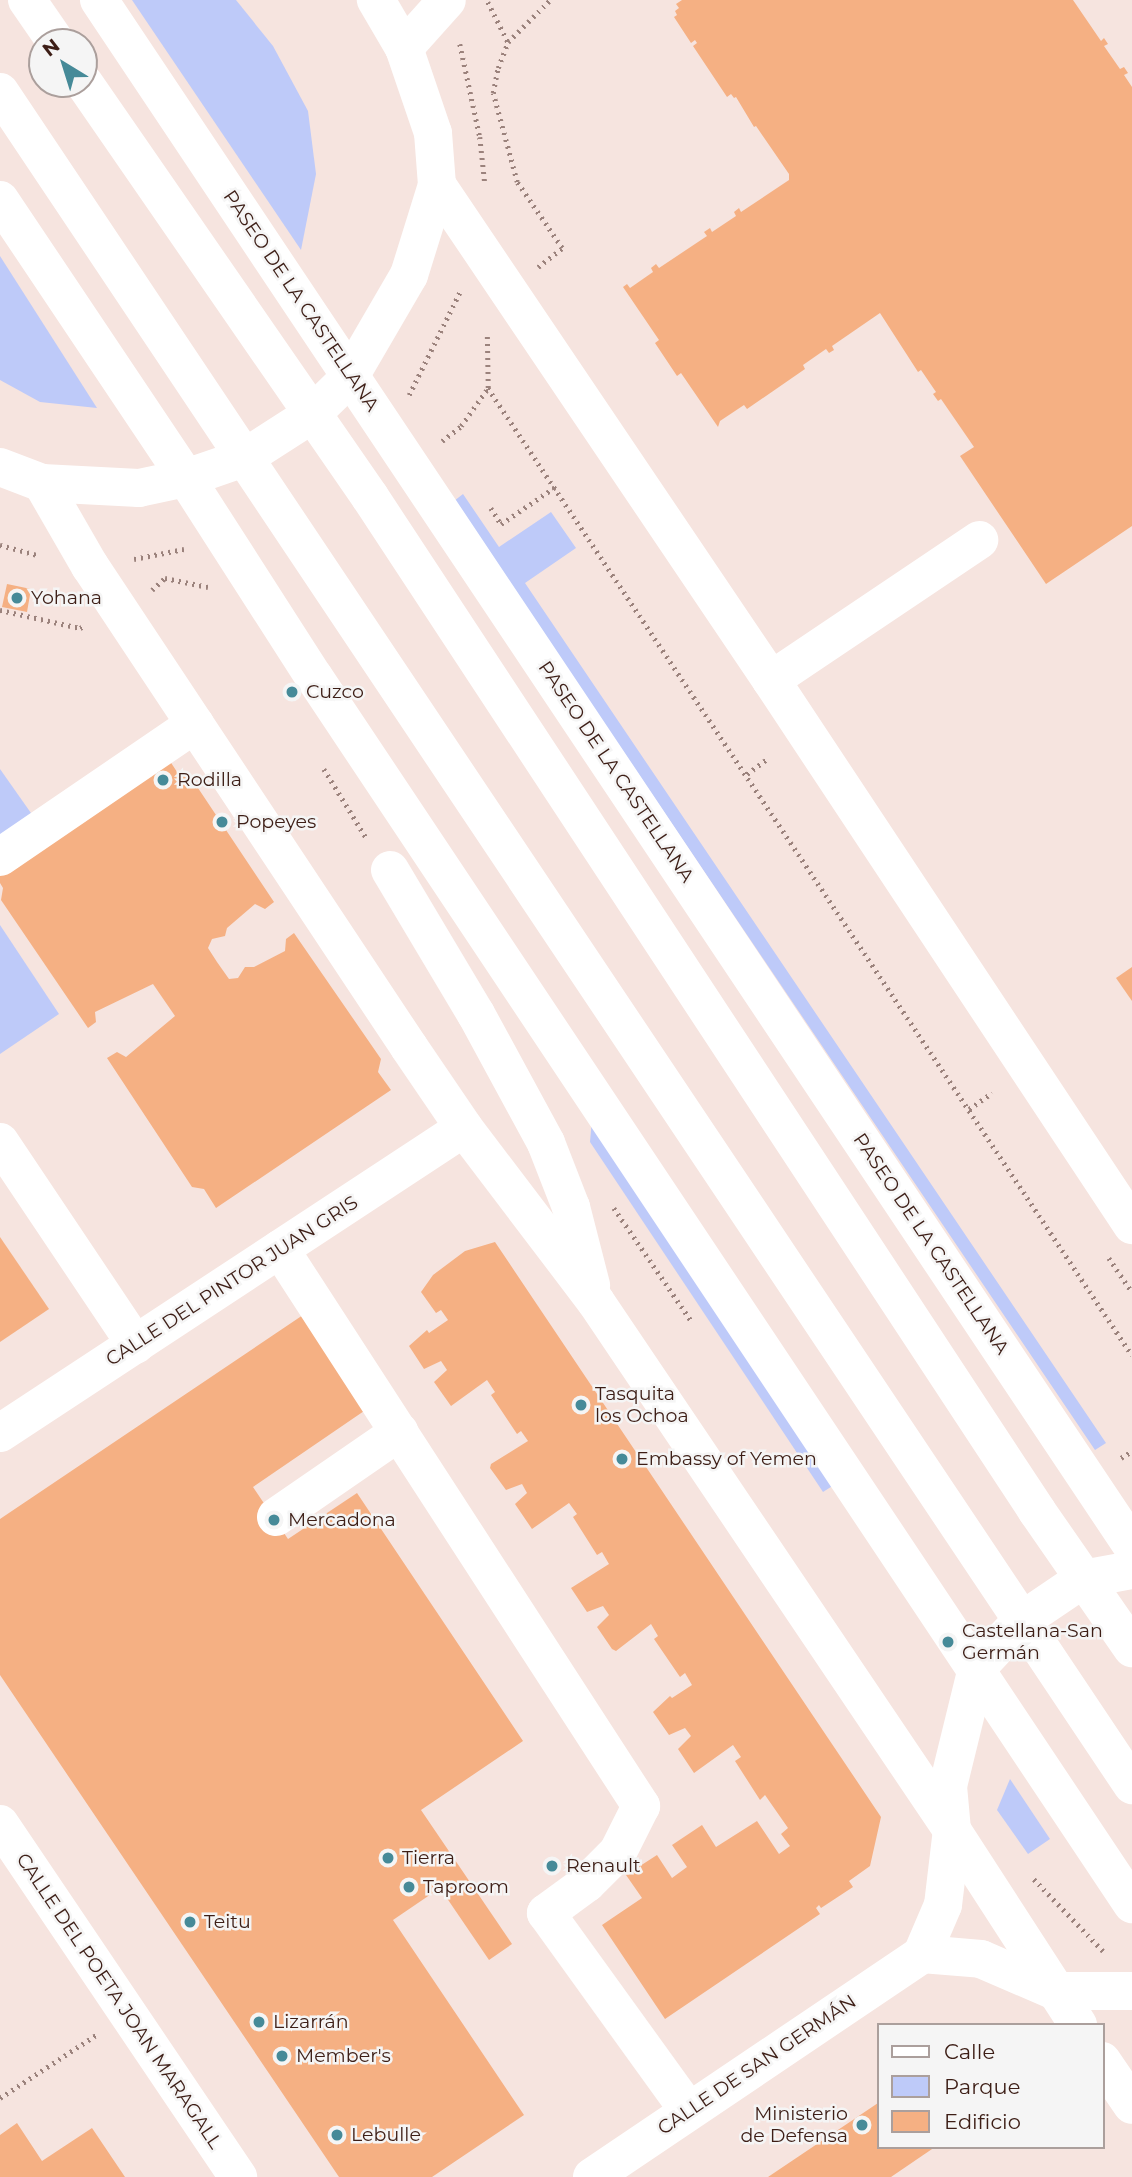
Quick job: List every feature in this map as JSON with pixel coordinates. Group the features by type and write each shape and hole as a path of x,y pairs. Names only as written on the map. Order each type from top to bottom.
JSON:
{"main road":[{"path":"27,0 46,28"},
{"name":"PASEO DE LA CASTELLANA","path":"99,0 349,378 384,422 1132,1546"},
{"path":"0,467 42,483 139,488 186,478 244,458 312,415 349,378 409,275 437,185 433,133 404,48 376,0"},
{"path":"404,48 447,0"},
{"path":"0,92 1132,1785"},
{"path":"94,98 370,497 1083,1579 1132,1648"},
{"path":"437,185 771,680 1132,1226"},
{"path":"0,200 186,478 321,688 1132,1903"},
{"path":"42,483 122,615 464,1128 596,1302 952,1830 1077,2023"},
{"path":"771,680 979,540"},
{"path":"0,857 195,724"},
{"path":"390,870 476,1014 546,1143 571,1207 596,1302"},
{"name":"CALLE DEL PINTOR JUAN GRIS","path":"0,1433 464,1128"},
{"path":"0,1142 136,1345"},
{"path":"280,1249 641,1806 618,1852 587,1883 546,1913 689,2111"},
{"path":"276,1517 400,1432"},
{"path":"1132,1570 1083,1579 1021,1621 977,1668 947,1786 952,1830 943,1905 922,1954 981,1959 1055,1991 1132,1991"},
{"name":"CALLE DEL POETA JOAN MARAGALL","path":"0,1824 238,2177"},
{"name":"CALLE DE SAN GERMÁN","path":"592,2177 922,1954"},
{"path":"1104,2064 1132,2105"}],"path":[{"path":"486,0 508,42"},
{"path":"508,290 562,248 517,181 505,146 493,93 498,68 508,42 550,0"},
{"path":"488,388 1132,1355"},
{"path":"490,508 501,524 555,487"},
{"path":"125,558 142,559 189,547"},
{"path":"165,578 212,588"},
{"path":"0,610 80,628 95,619 122,615"},
{"path":"747,774 767,759"},
{"path":"969,1109 992,1093"},
{"path":"0,2098 128,2014"}],"green space":[{"path":"132,0 236,0 273,46 308,111 316,174 301,250"},
{"path":"0,256 97,408 40,402 0,380"},
{"path":"463,494 499,547 551,512 576,548 525,583 1106,1443 1095,1450 454,501"},
{"path":"0,769 38,823 0,849"},
{"path":"0,925 59,1014 0,1054"},
{"path":"592,1119 834,1485 823,1492 590,1142"},
{"path":"1010,1779 1050,1839 1028,1854 997,1810"}],"building":[{"path":"682,0 1073,0 1101,41 1104,38 1108,44 1104,46 1120,69 1124,67 1128,73 1124,75 1132,87 1132,526 1046,584 960,456 974,447 941,399 938,401 933,394 936,392 921,370 918,372 880,313 832,346 834,350 829,353 826,349 803,365 805,369 747,409 744,405 720,421 718,427 681,373 677,376 655,343 659,340 623,287 627,284 630,288 653,272 651,268 656,264 659,268 707,236 704,232 710,228 712,232 736,216 734,212 739,208 741,212 789,180 789,174 756,126 754,127 736,97 731,94 727,97 693,46 697,43 695,40 691,43 674,17 679,8 676,4"},
{"name":"Yohana","path":"7,584 31,589 27,612 2,607"},
{"path":"166,755 179,775 190,776 274,902 265,909 255,904 227,928 225,936 212,939 208,948 217,962 229,979 238,978 245,967 254,967 285,951 286,939 294,933 381,1059 378,1072 391,1090 216,1208 204,1189 192,1187 107,1058 117,1052 126,1057 175,1016 153,984 95,1012 96,1022 88,1028 1,900 3,888 0,883 0,865"},
{"path":"1132,967 1132,1001 1116,978"},
{"path":"0,1237 49,1309 0,1342"},
{"path":"495,1242 881,1817 870,1866 849,1881 853,1887 821,1908 819,1905 816,1908 820,1914 665,2019 602,1925 642,1898 626,1875 657,1855 672,1878 687,1867 672,1845 702,1825 716,1847 757,1821 779,1854 790,1846 781,1834 788,1828 765,1795 760,1800 735,1761 741,1757 733,1745 694,1773 678,1749 691,1736 685,1728 669,1735 653,1712 670,1696 672,1698 692,1685 685,1673 680,1677 654,1639 658,1636 651,1624 616,1651 612,1649 597,1627 609,1615 603,1606 587,1612 571,1588 609,1564 602,1552 597,1555 573,1517 577,1514 569,1503 532,1529 515,1504 527,1493 522,1484 506,1490 490,1468 491,1464 528,1441 521,1431 517,1434 491,1395 495,1392 487,1380 451,1406 434,1382 447,1370 441,1361 424,1369 409,1346 427,1330 429,1333 448,1320 441,1310 436,1313 421,1292 433,1275 465,1251"},
{"path":"303,1315 367,1409 253,1487 288,1539 357,1493 523,1741 421,1810 512,1944 489,1960 440,1888 393,1920 524,2115 432,2177 339,2177 0,1675 0,1519"},
{"name":"Ministerio de Defensa","path":"876,2104 876,2149 932,2149 891,2177 768,2177"},
{"path":"17,2123 42,2161 92,2128 125,2177 0,2177 0,2135"}],"place":[{"name":"Yohana","path":"17,598"},
{"name":"Cuzco","path":"292,692"},
{"name":"Rodilla","path":"163,780"},
{"name":"Popeyes","path":"222,822"},
{"name":"Tasquita los Ochoa","path":"581,1405"},
{"name":"Embassy of Yemen","path":"622,1459"},
{"name":"Mercadona","path":"274,1520"},
{"name":"Castellana-San Germán","path":"948,1642"},
{"name":"Tierra","path":"388,1858"},
{"name":"Renault","path":"552,1866"},
{"name":"Taproom","path":"409,1887"},
{"name":"Teitu","path":"190,1922"},
{"name":"Lizarrán","path":"259,2022"},
{"name":"Member's","path":"282,2056"},
{"name":"Ministerio de Defensa","path":"862,2125"},
{"name":"Lebulle","path":"337,2135"}]}
